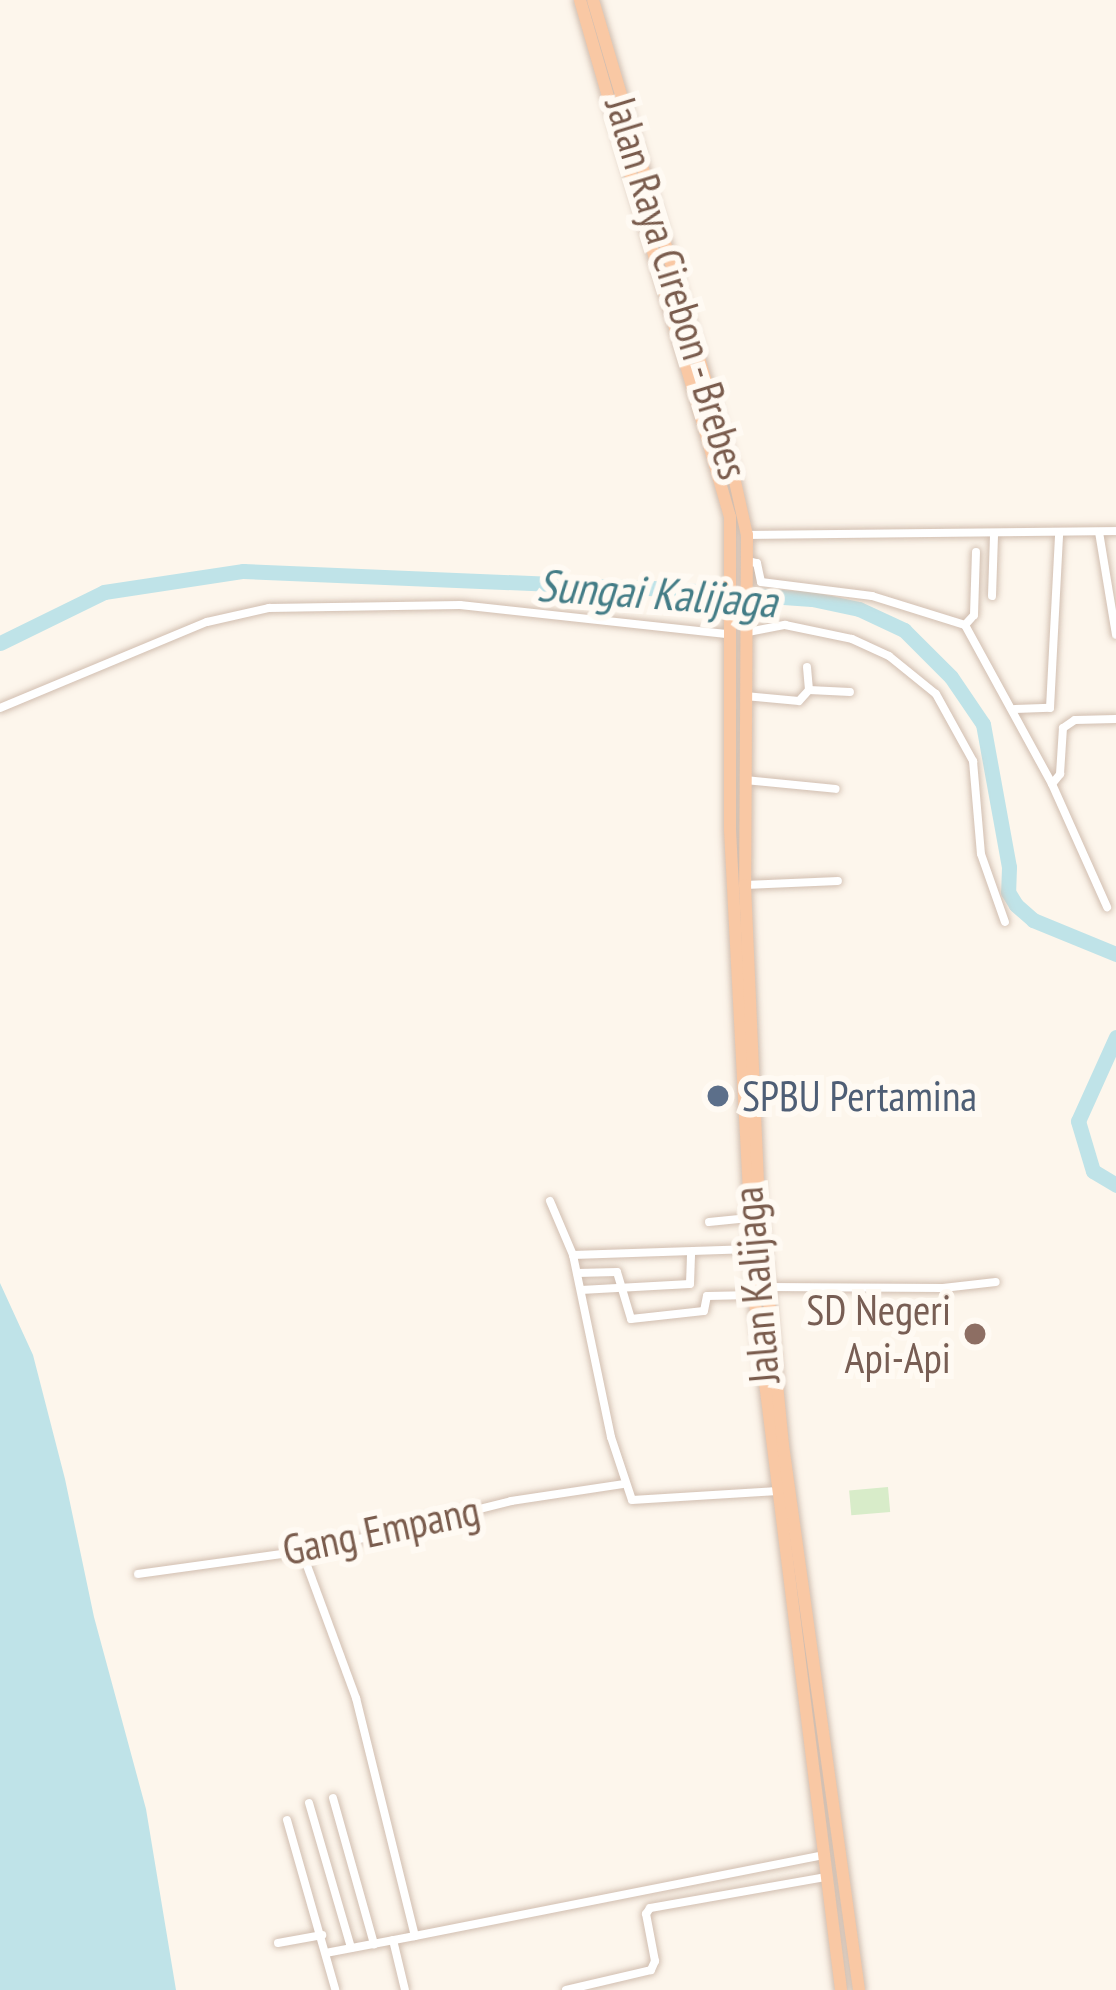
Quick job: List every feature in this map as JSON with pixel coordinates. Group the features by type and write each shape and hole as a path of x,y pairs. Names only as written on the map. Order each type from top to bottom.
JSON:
{"highway":[{"name":"Jalan Raya Cirebon - Brebes","path":"580,0 599,44 732,468 747,535 749,578"},
{"name":"Jalan Raya Cirebon - Brebes","path":"593,0 599,44 673,326 721,472 732,534 730,575"},
{"name":"Jalan Kalijaga","path":"730,575 734,937 749,1218 859,1990"},
{"name":"Jalan Kalijaga","path":"749,578 745,885 760,1291 778,1491 841,1990"},
{"path":"829,1912 846,1908"}],"street":[{"path":"747,535 1116,531"},
{"path":"1099,532 1116,635"},
{"path":"1015,709 1051,708 1059,534"},
{"path":"992,596 994,535"},
{"path":"965,626 974,616 976,552"},
{"path":"748,561 757,563 761,583 872,596 924,616 949,616 965,626 1015,709 1107,907"},
{"path":"0,708 193,627 269,608 460,605 728,632"},
{"path":"747,630 785,625 844,636 890,656 937,694 973,761 981,854 1004,922"},
{"path":"744,695 799,701 809,690 807,667"},
{"path":"809,690 850,692"},
{"path":"1052,784 1060,774 1064,728 1075,720 1116,719"},
{"path":"744,780 836,789"},
{"path":"745,885 838,881"},
{"path":"550,1201 574,1255 623,1484 632,1500 645,1503 778,1491"},
{"path":"709,1222 749,1218"},
{"path":"574,1255 624,1256 685,1247 691,1252 752,1249"},
{"path":"581,1290 621,1284 690,1284 691,1252"},
{"path":"578,1273 615,1270 631,1318 704,1311 709,1296 996,1282"},
{"name":"Gang Empang","path":"138,1574 302,1552 511,1501 623,1484"},
{"path":"302,1552 356,1698 415,1936"},
{"path":"333,1798 374,1944"},
{"path":"309,1803 351,1948"},
{"path":"287,1820 335,1989"},
{"path":"326,1953 824,1855"},
{"path":"566,1990 651,1970 655,1961 646,1914 650,1908 825,1877"},
{"path":"278,1942 322,1935"},
{"path":"392,1940 405,1990"}],"green space":[{"path":"888,1487 890,1512 851,1515 849,1490"}],"water":[{"path":"0,1283 33,1355 65,1479 94,1617 146,1809 176,1990 0,1990"}],"waterway":[{"name":"Sungai Kalijaga","path":"0,643 104,592 243,571 653,588 812,599 859,609 904,630 951,677 983,724 1009,867 1008,892 1016,905 1033,920 1116,954"},
{"name":"Sungai Kalijaga","path":"1116,1037 1078,1121 1093,1171 1116,1185"}],"place":[{"name":"SPBU Pertamina","path":"718,1096"},
{"name":"SD Negeri Api-Api","path":"975,1334"}]}
